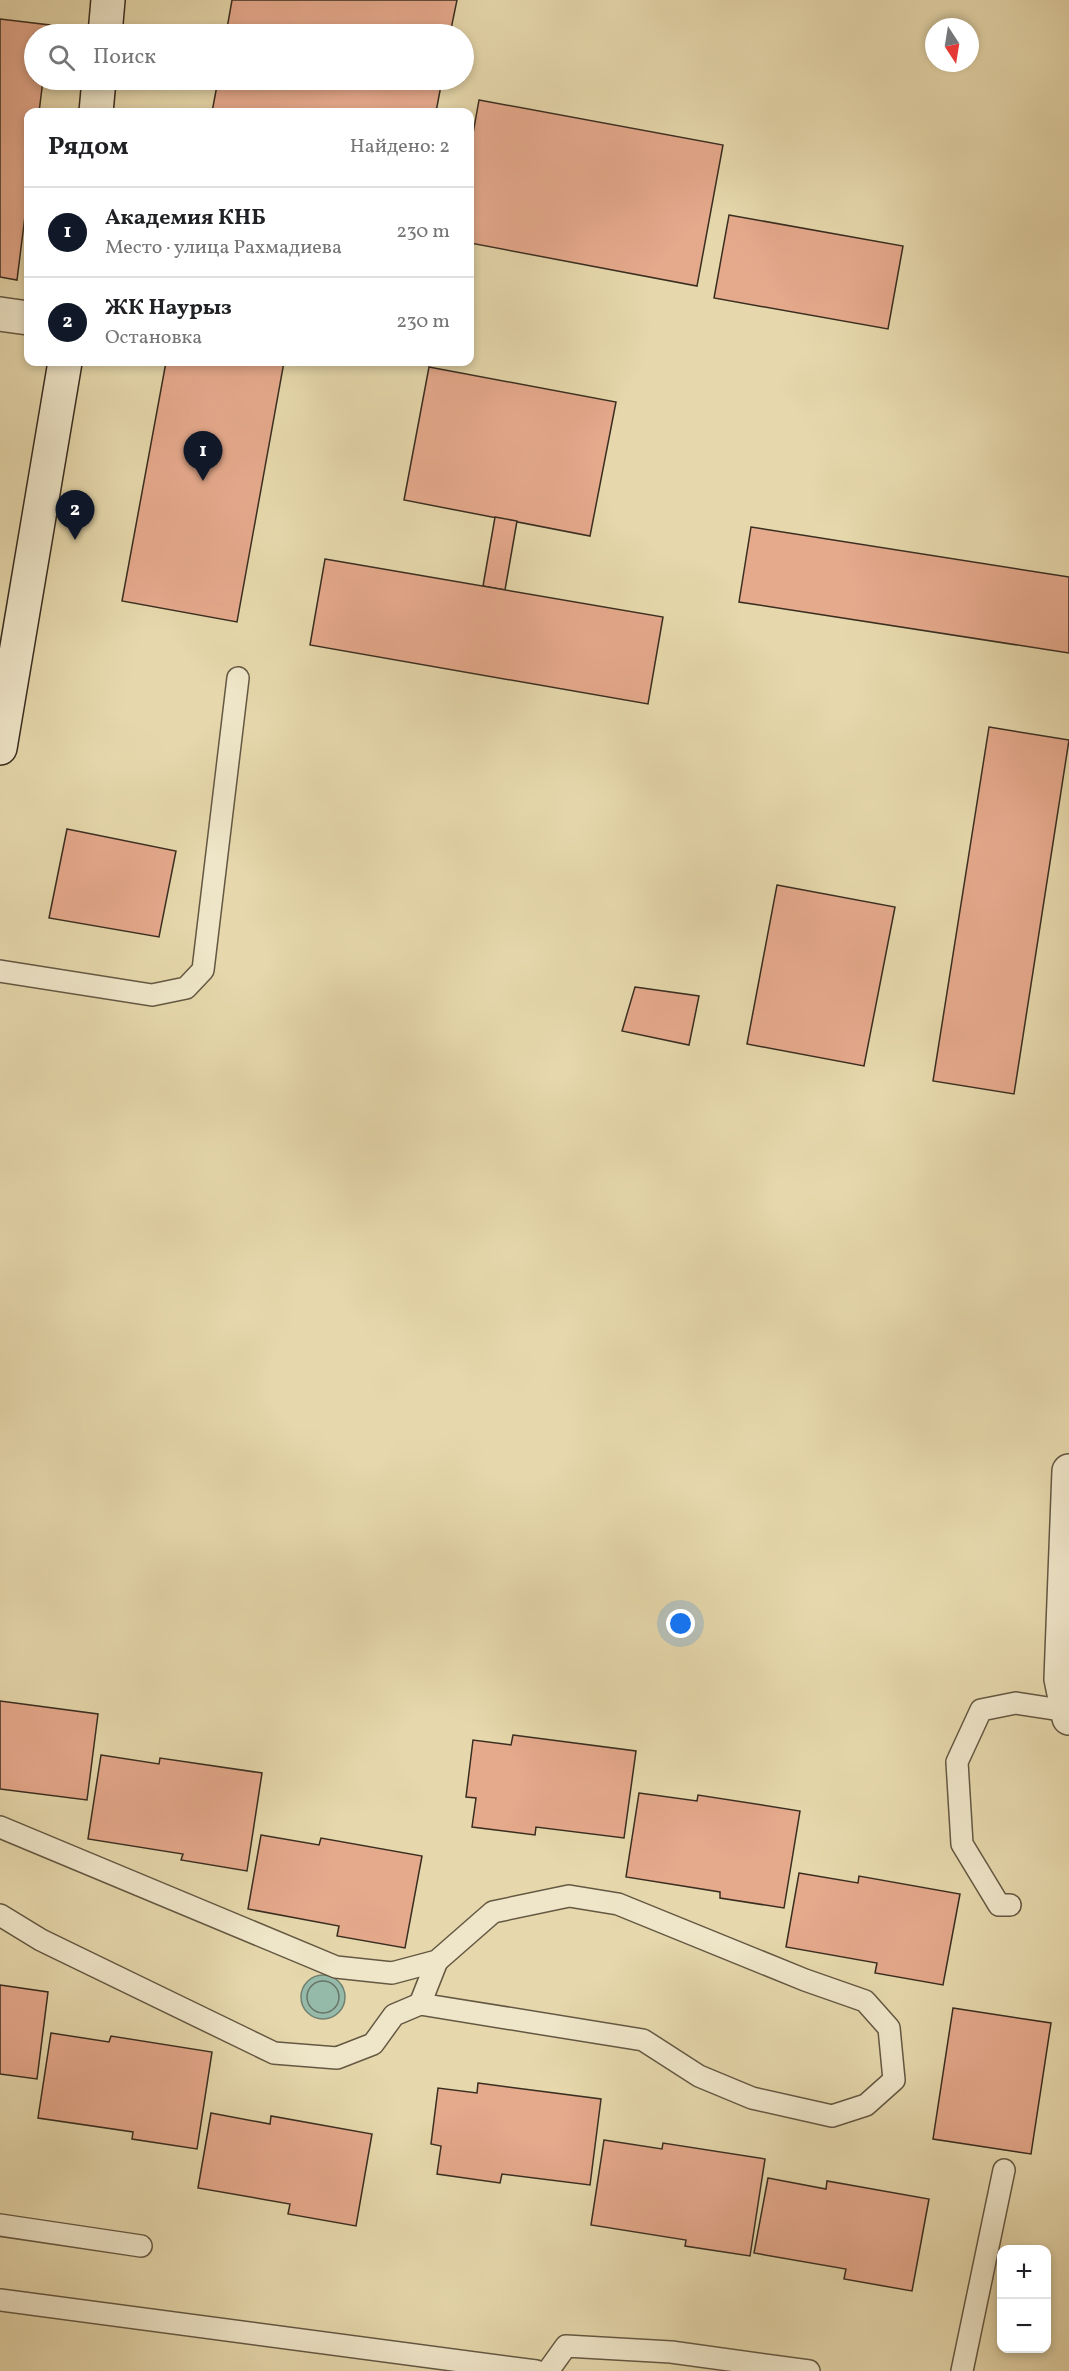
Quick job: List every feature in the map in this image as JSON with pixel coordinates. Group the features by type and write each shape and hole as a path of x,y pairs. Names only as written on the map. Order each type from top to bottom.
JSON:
{"street":[{"path":"106,24 108,0"},
{"path":"96,108 98,90"},
{"path":"0,315 24,318"},
{"path":"0,748 64,366"},
{"path":"1068,1714 1061,1679 1069,1471"}],"lane":[{"path":"0,971 152,995 186,988 202,970 238,678"},
{"path":"1010,1905 999,1905 962,1845 957,1762 981,1710 1016,1703 1068,1714"},
{"path":"0,1827 336,1967 392,1973 437,1961 493,1912 569,1896 618,1904 806,1980 865,2001 889,2028 894,2080 866,2105 832,2116 752,2098 699,2076 643,2040 420,2004 394,2015 373,2044 337,2058 274,2053 41,1940 0,1915"},
{"path":"420,2004 437,1961"},
{"path":"962,2371 1004,2170"},
{"path":"0,2225 141,2246"},
{"path":"0,2300 536,2371"},
{"path":"548,2371 566,2346 671,2352 809,2371"}],"water":[{"path":"323,1975 338,1982 345,1997 338,2012 323,2019 308,2012 301,1997 308,1982"}],"building":[{"path":"232,0 457,0 452,24 228,24"},
{"path":"0,19 42,24 24,24 24,90 42,90 40,108 24,108 24,224 17,280 0,277"},
{"path":"216,90 440,90 437,108 213,108"},
{"path":"479,100 723,145 697,286 474,244 474,128"},
{"path":"729,215 903,246 888,329 714,298"},
{"path":"165,366 283,366 237,622 122,601"},
{"path":"429,367 616,402 590,536 404,500"},
{"path":"495,517 517,521 505,590 483,586"},
{"path":"751,527 1069,577 1069,653 739,602"},
{"path":"325,559 663,617 648,704 310,645"},
{"path":"989,727 1069,740 1014,1094 933,1081"},
{"path":"67,829 176,851 159,937 49,918"},
{"path":"777,885 895,907 864,1066 747,1044"},
{"path":"635,987 699,996 689,1045 622,1031"},
{"path":"0,1701 98,1714 87,1800 0,1789"},
{"path":"513,1735 636,1751 624,1838 536,1827 535,1835 472,1827 476,1798 466,1797 473,1740 511,1745"},
{"path":"101,1755 159,1764 160,1758 262,1773 247,1871 181,1860 183,1854 88,1839"},
{"path":"639,1793 697,1801 698,1795 800,1811 784,1908 720,1898 720,1892 626,1877"},
{"path":"261,1835 319,1845 321,1838 422,1856 405,1948 337,1936 339,1926 248,1909"},
{"path":"799,1873 858,1883 859,1876 960,1894 943,1985 875,1973 877,1963 786,1947"},
{"path":"0,1985 48,1992 37,2079 0,2074"},
{"path":"953,2008 1051,2023 1031,2154 933,2139"},
{"path":"51,2033 109,2042 111,2036 212,2052 197,2149 132,2139 133,2132 38,2118"},
{"path":"478,2083 601,2099 590,2185 502,2174 500,2183 437,2174 441,2146 431,2144 438,2088 477,2093"},
{"path":"211,2113 270,2124 271,2116 372,2134 356,2226 288,2214 290,2204 198,2188"},
{"path":"604,2140 662,2149 663,2143 765,2159 750,2256 685,2246 686,2240 591,2225"},
{"path":"768,2178 826,2189 827,2181 929,2199 912,2291 844,2279 846,2269 754,2253"}],"place":[{"name":"Академия КНБ","path":"203,481"},
{"name":"ЖК Наурыз","path":"75,540"}]}
